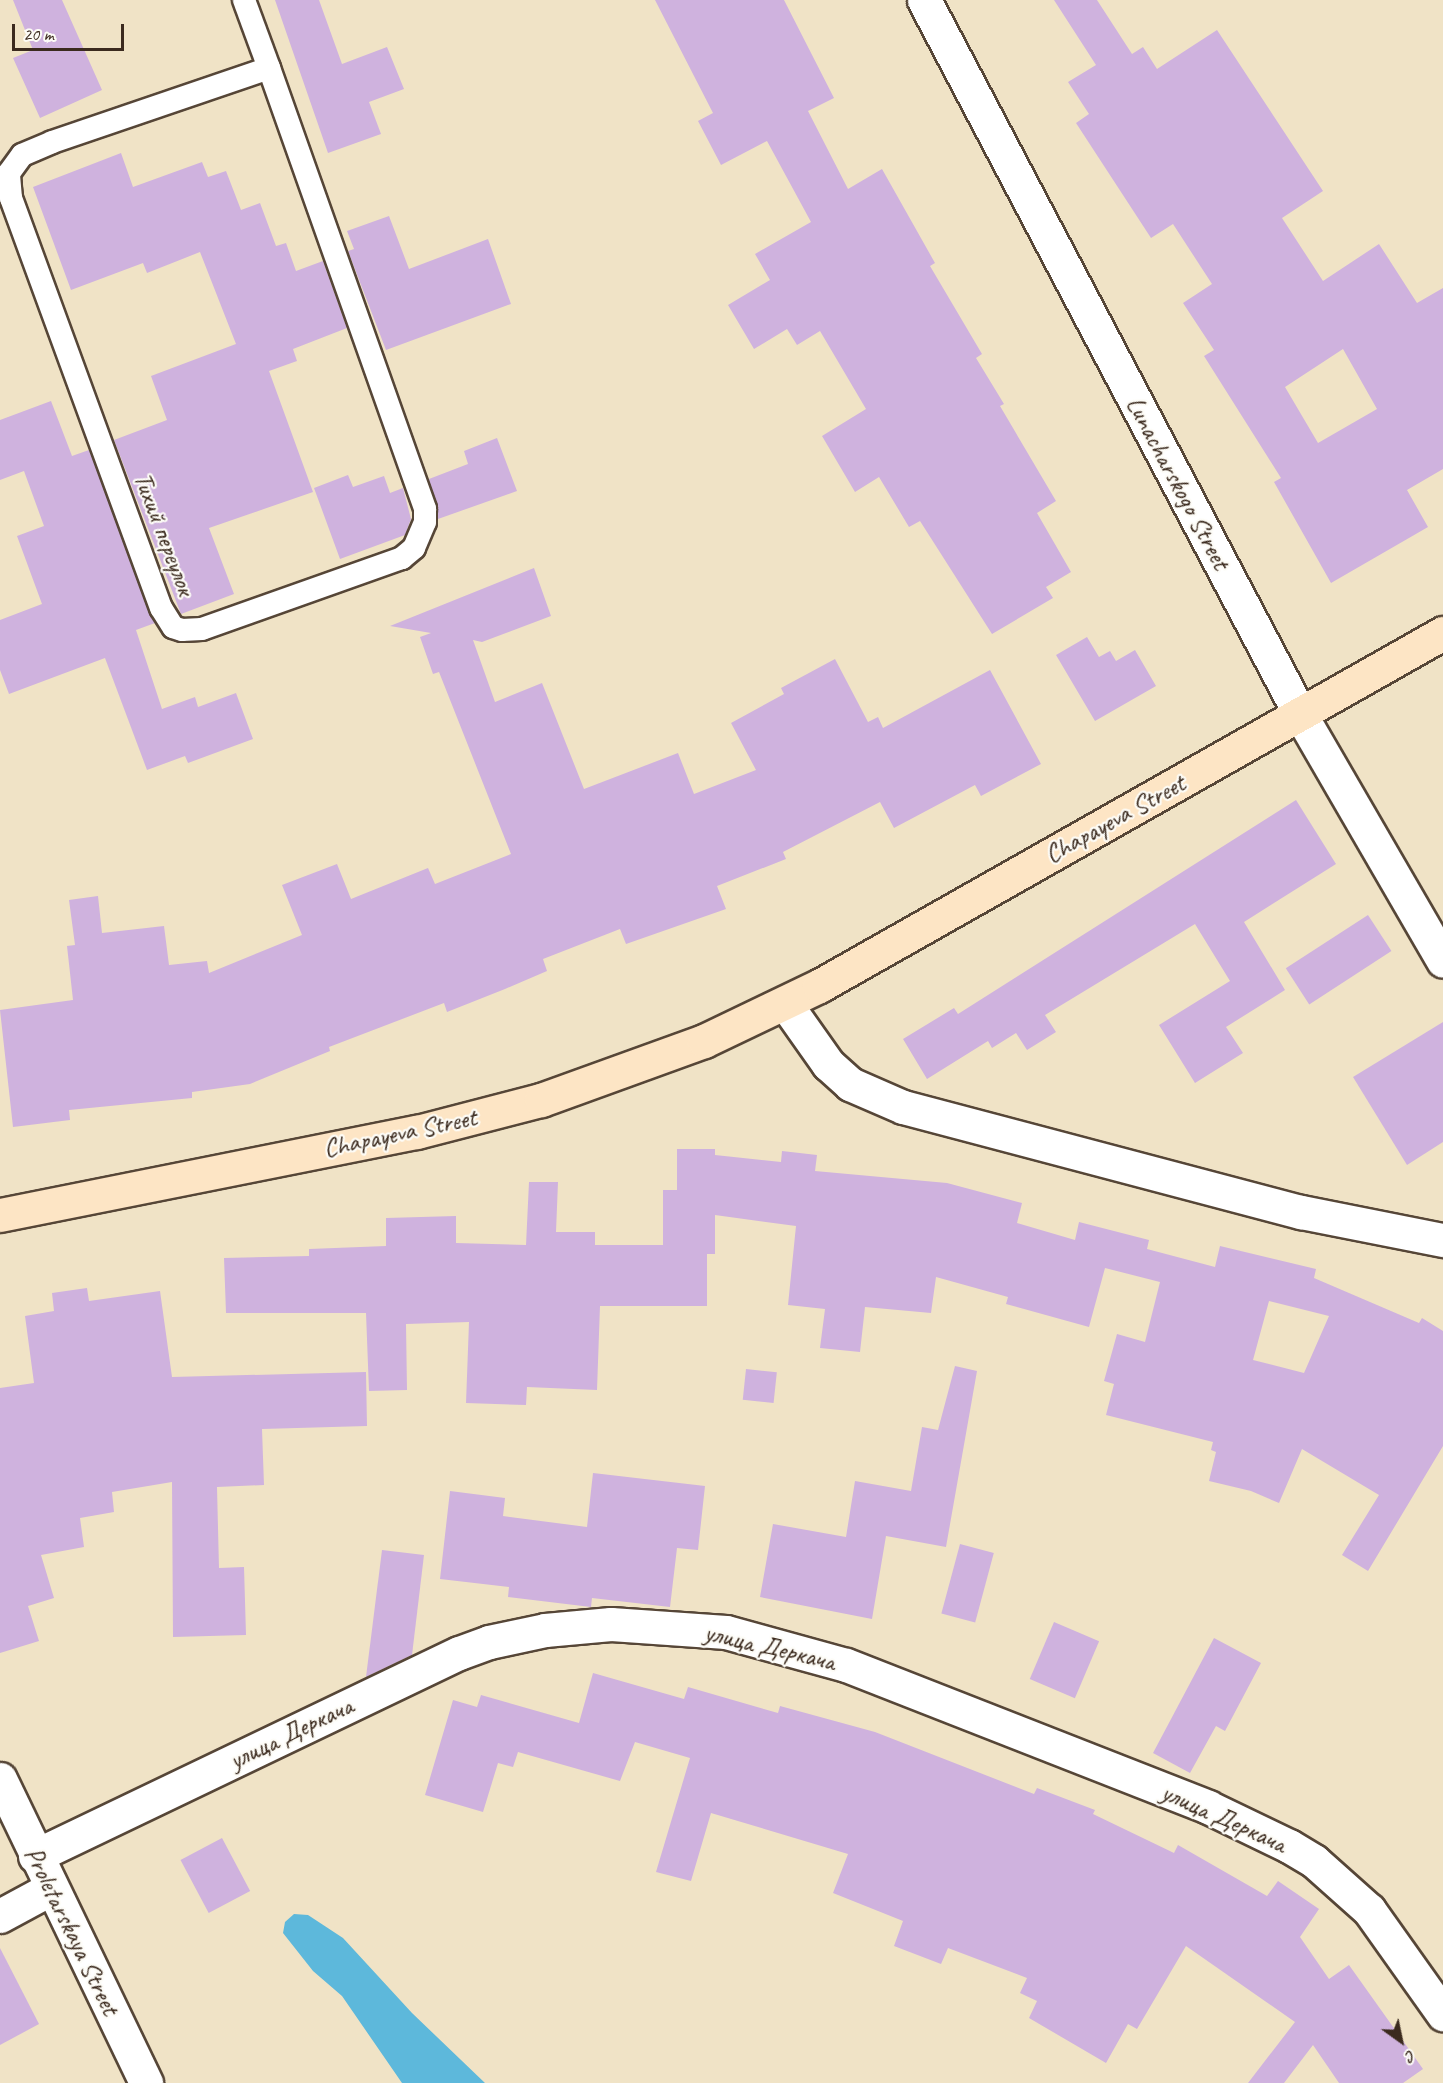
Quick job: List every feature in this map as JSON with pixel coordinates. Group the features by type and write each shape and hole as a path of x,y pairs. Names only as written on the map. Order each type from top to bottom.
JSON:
{"street":[{"name":"Lunacharskogo Street","path":"924,0 1300,714 1443,961"},
{"name":"Chapayeva Street","path":"0,1215 417,1132 531,1103 704,1041 785,1003 1443,633"},
{"path":"785,1003 828,1064 850,1083 903,1107 1301,1212 1443,1240"},
{"name":"улица Деркача","path":"35,1856 459,1653 489,1642 545,1630 611,1624 726,1632 846,1665 1208,1807 1289,1846 1314,1861 1369,1910 1443,2014"},
{"name":"Proletarskaya Street","path":"0,1779 50,1889 146,2083"},
{"path":"0,1916 50,1889"}],"lane":[{"name":"Тихий переулок","path":"244,0 269,68 425,508 425,522 414,548 402,558 202,629 182,630 173,627 161,608 11,198 9,173 22,155 52,142 269,68"}],"water":[{"path":"294,1914 308,1915 343,1938 412,2013 485,2083 402,2083 342,1996 313,1971 283,1933 285,1922"}],"building":[{"path":"13,0 62,0 102,90 40,118 13,58 33,50"},
{"path":"275,0 319,0 342,64 387,47 404,89 369,102 381,134 328,153"},
{"path":"655,0 784,0 834,98 808,111 848,189 882,169 935,263 930,266 982,354 976,358 1004,404 1000,406 1056,501 1037,513 1071,572 1046,587 1053,598 992,634 920,521 909,527 879,477 855,492 822,436 866,409 820,331 797,345 787,329 754,349 728,305 770,280 755,254 811,222 767,141 721,165 698,121 713,113"},
{"path":"1054,0 1097,0 1132,54 1143,47 1157,69 1217,30 1323,191 1282,218 1323,281 1379,244 1417,303 1443,288 1443,469 1407,490 1428,527 1331,583 1274,482 1281,478 1204,356 1214,350 1183,303 1212,284 1173,224 1151,238 1076,123 1089,114 1068,82 1096,65","holes":["1343,349 1377,409 1318,443 1285,387"]},
{"path":"121,153 133,187 202,162 208,177 226,171 241,210 260,203 276,246 286,243 296,271 323,261 347,328 293,349 297,361 269,371 313,492 209,528 234,594 181,614 114,440 167,420 151,376 236,344 200,252 147,273 143,263 71,290 33,187"},
{"path":"389,216 409,269 488,239 511,304 386,350 348,251 354,249 347,231"},
{"path":"51,401 72,456 89,450 155,623 136,630 162,709 195,697 198,707 236,693 253,739 188,763 185,756 147,770 105,658 9,694 0,670 0,620 42,604 17,536 44,526 24,471 0,480 0,420"},
{"path":"497,438 517,491 438,519 429,479 468,464 464,451"},
{"path":"348,475 353,487 384,476 390,493 403,488 411,519 405,535 340,559 314,488"},
{"path":"534,568 551,616 482,642 473,640 495,702 542,683 584,789 678,753 694,794 756,770 731,723 784,694 781,688 835,659 868,722 878,717 883,728 990,670 1041,764 981,796 975,785 894,828 880,802 783,852 786,859 717,886 726,909 626,944 620,929 543,959 547,971 505,989 447,1012 444,1003 329,1047 330,1051 250,1084 192,1092 192,1098 69,1110 70,1120 13,1127 0,1010 73,1000 67,946 75,945 69,900 98,896 102,933 164,926 169,965 207,961 209,973 302,935 282,885 337,864 351,899 428,868 435,884 511,854 439,672 433,674 420,637 431,633 390,626"},
{"path":"1087,637 1099,657 1110,651 1116,661 1135,650 1156,686 1095,721 1056,655"},
{"path":"1296,800 1336,864 1244,922 1285,990 1226,1027 1243,1053 1195,1083 1159,1025 1230,981 1195,924 1045,1015 1056,1032 1027,1050 1016,1033 992,1048 988,1041 927,1079 903,1039 954,1008 958,1014"},
{"path":"1368,915 1391,951 1309,1004 1286,968"},
{"path":"1443,1022 1443,1142 1407,1165 1353,1077"},
{"path":"677,1149 715,1149 715,1155 781,1162 782,1151 817,1155 815,1171 947,1183 1022,1203 1017,1223 1075,1240 1079,1222 1149,1240 1147,1249 1215,1267 1220,1246 1316,1269 1314,1278 1419,1323 1422,1318 1443,1331 1443,1446 1368,1571 1342,1555 1379,1495 1302,1449 1279,1503 1251,1491 1209,1481 1216,1452 1211,1450 1213,1442 1106,1415 1114,1384 1104,1381 1117,1334 1145,1342 1160,1282 1105,1268 1089,1327 1006,1304 1008,1297 936,1277 931,1313 865,1307 860,1352 820,1348 825,1309 788,1305 796,1226 715,1215 715,1254 707,1254 707,1306 600,1306 597,1390 527,1387 526,1405 466,1403 469,1322 406,1324 407,1390 369,1391 366,1313 226,1313 224,1258 309,1256 309,1249 386,1246 386,1218 456,1216 456,1243 526,1245 529,1182 558,1182 556,1232 595,1232 595,1245 663,1245 663,1190 677,1190","holes":["1269,1301 1329,1316 1304,1373 1253,1360"]},
{"path":"87,1288 89,1301 160,1291 172,1377 366,1372 367,1426 262,1429 264,1485 217,1487 219,1568 244,1567 246,1635 173,1637 172,1482 112,1492 114,1512 80,1518 84,1547 41,1555 54,1598 28,1606 39,1641 0,1653 0,1388 34,1383 25,1316 54,1311 52,1293"},
{"path":"955,1366 977,1371 946,1547 886,1536 872,1619 760,1597 773,1524 846,1537 855,1481 911,1491 922,1427 938,1430"},
{"path":"746,1369 777,1372 774,1403 743,1400"},
{"path":"593,1473 705,1486 698,1550 677,1548 670,1607 592,1598 591,1607 508,1597 509,1587 440,1579 450,1491 505,1498 503,1516 587,1527"},
{"path":"960,1544 994,1553 975,1623 941,1614"},
{"path":"382,1550 424,1555 412,1655 366,1677"},
{"path":"1054,1622 1099,1641 1075,1698 1030,1679"},
{"path":"1214,1638 1261,1663 1225,1731 1216,1726 1190,1773 1153,1753"},
{"path":"593,1673 684,1699 688,1687 778,1713 780,1706 875,1732 1034,1794 1037,1788 1095,1810 1093,1814 1174,1853 1178,1845 1267,1896 1278,1881 1319,1909 1300,1937 1329,1979 1349,1965 1423,2069 1403,2083 1339,2083 1313,2045 1284,2083 1248,2083 1295,2022 1186,1946 1137,2029 1128,2024 1106,2063 1029,2018 1037,2001 1020,1993 1027,1978 948,1948 941,1964 894,1946 903,1921 833,1893 848,1854 711,1813 691,1881 656,1872 690,1758 635,1742 620,1781 518,1752 513,1767 498,1763 483,1812 425,1795 453,1700 477,1707 481,1695 579,1723"},
{"path":"222,1838 250,1891 209,1913 181,1860"},
{"path":"0,1948 39,2024 0,2045"}]}
